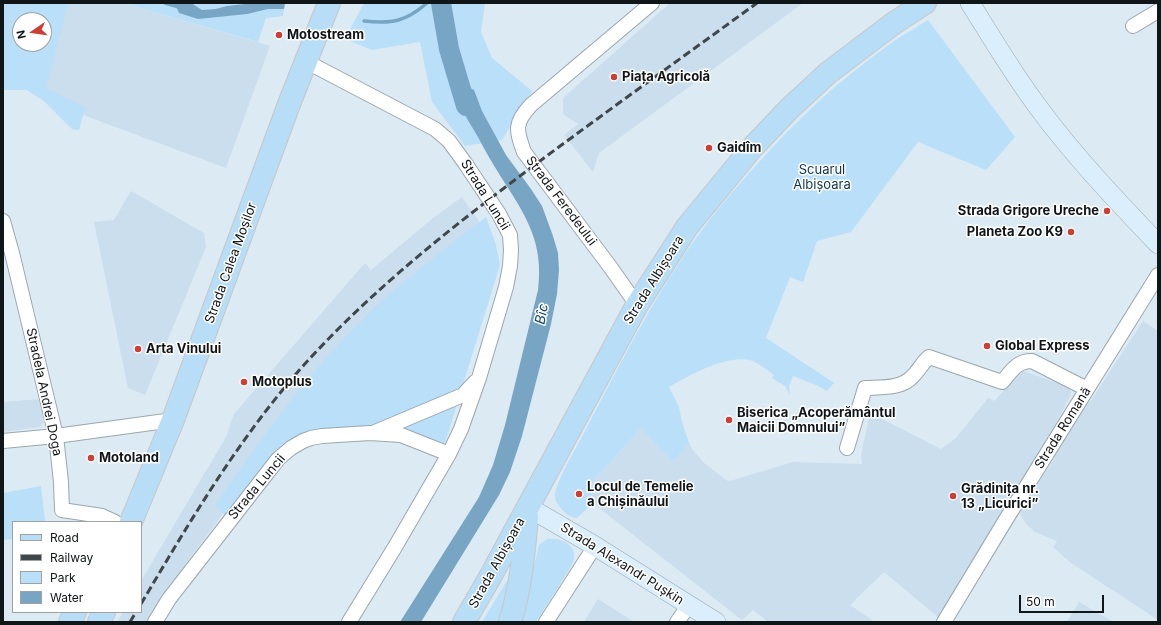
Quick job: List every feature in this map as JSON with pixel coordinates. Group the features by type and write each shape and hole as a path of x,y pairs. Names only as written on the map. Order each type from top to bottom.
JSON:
{"main road":[{"name":"Strada Calea Moșilor","path":"131,521 173,420 286,112 329,3"},
{"name":"Strada Albișoara","path":"464,622 489,579 637,305 687,227 756,143 789,109 828,73 894,23 925,3"},
{"path":"970,3 1025,90 1052,127 1094,177 1158,244"},
{"path":"510,622 523,564 528,507"},
{"name":"Strada Alexandr Pușkin","path":"528,507 595,546 716,622"},
{"path":"70,622 74,613"},
{"path":"99,622 104,613"}],"street":[{"name":"Strada Feredeului","path":"637,305 524,152 518,136 518,126 521,115 531,105 652,3"},
{"path":"1133,26 1158,10"},
{"name":"Strada Luncii","path":"306,62 435,129 449,140 499,214 510,235 510,266 506,287 479,378 461,429 449,454 349,622"},
{"name":"Stradela Andrei Doga","path":"3,221 14,260 56,436 61,482 62,510 102,516 113,521"},
{"name":"Strada Romană","path":"944,622 1158,275"},
{"path":"847,448 865,388 896,386 907,381 913,377 929,357 1002,382 1017,365 1023,361 1032,361 1087,389"},
{"path":"370,433 463,395 479,378"},
{"path":"3,441 56,436 173,420"},
{"name":"Strada Luncii","path":"155,622 168,599 278,459 291,448 303,441 322,436 370,433 401,435 449,454"},
{"path":"546,622 595,546"},
{"path":"678,622 689,605"}],"shaded area":[{"path":"3,3 124,3 270,46 226,168 83,115 79,130 72,129 44,101 27,90 3,90"},
{"path":"670,3 803,3 599,153 593,172 564,135 578,124 563,114 563,98"},
{"path":"131,191 204,233 206,247 145,395 128,388 94,222 114,220"},
{"path":"462,197 496,245 242,488 181,570 152,622 117,622 122,613 142,613 142,579 226,437 234,414 365,263 371,270 433,218"},
{"path":"1143,321 1158,331 1158,620 1071,563 1053,547 1057,541 1035,532 1026,524 1020,514 1022,505 1030,491 1035,489 1055,457 1054,452 1084,403 1090,402"},
{"path":"1023,371 1069,387 1071,394 1049,438 939,618 884,572 850,605 875,622 768,622 753,610 742,620 590,501 592,496 590,484 641,428 673,462 689,443 703,462 726,480 730,481 793,462 862,464 861,455 870,413 941,449 956,438 988,398 994,401"},
{"path":"40,399 44,421 42,425 39,427 3,432 3,402"},
{"path":"598,599 634,622 584,622"},
{"path":"1079,602 1114,622 1067,622"}],"green space":[{"path":"3,3 68,3 46,88 85,107 79,130 72,129 44,101 27,90 3,90"},
{"path":"124,3 285,3 283,16 266,18 258,42"},
{"path":"364,3 485,3 481,32 492,58 532,91 502,140 465,146 432,102 420,42 372,50 345,39"},
{"name":"Scuarul Albișoara","path":"928,20 1015,137 986,170 918,142 851,232 817,241 803,282 790,277 766,338 834,383 827,391 793,376 789,386 790,395 785,386 772,378 774,375 756,362 743,359 732,360 698,371 669,387 679,407 689,443 673,462 641,428 590,484 593,490 590,501 593,503 577,518 567,514 560,508 555,497 558,484 615,373 649,311 686,252 707,223 770,150 823,98 880,51"},
{"path":"486,217 496,245 500,265 445,443 384,426 307,433 226,516 215,506 282,412 338,345 388,296"},
{"path":"41,486 45,521 12,521 12,539 3,540 3,493"},
{"path":"547,539 556,539 568,544 573,551 573,561 571,567 536,622 521,622 539,545"},
{"path":"508,579 510,580 500,622 482,622"}],"water":[{"path":"168,3 191,3 202,10 245,4 285,3 284,9 268,9 247,14 198,19 179,13 176,6"},
{"path":"457,81 474,90 482,111 506,155 542,206 558,253 559,270 557,294 551,324 522,436 510,472 499,495 421,622 400,622 479,497 493,465 505,425 538,290 538,258 536,243 531,230 518,204 464,114 458,97"}],"waterway":[{"path":"165,3 179,7"},
{"path":"364,21 390,22 398,20 412,14 427,3"},
{"name":"Bîc","path":"441,3 449,49 466,106"}],"railway":[{"path":"142,602 197,511 237,451 280,393 331,336 420,254 451,229 515,179 757,3"},
{"path":"130,622 135,613"}],"place":[{"name":"Motostream","path":"279,35"},
{"name":"Piața Agricolă","path":"614,77"},
{"name":"Gaidîm","path":"709,148"},
{"name":"Strada Grigore Ureche","path":"1107,211"},
{"name":"Planeta Zoo K9","path":"1071,232"},
{"name":"Global Express","path":"987,346"},
{"name":"Arta Vinului","path":"138,349"},
{"name":"Motoplus","path":"244,382"},
{"name":"Biserica „Acoperământul Maicii Domnului”","path":"729,420"},
{"name":"Motoland","path":"91,458"},
{"name":"Locul de Temelie a Chișinăului","path":"579,494"},
{"name":"Grădinița nr. 13 „Licurici”","path":"953,496"}]}
